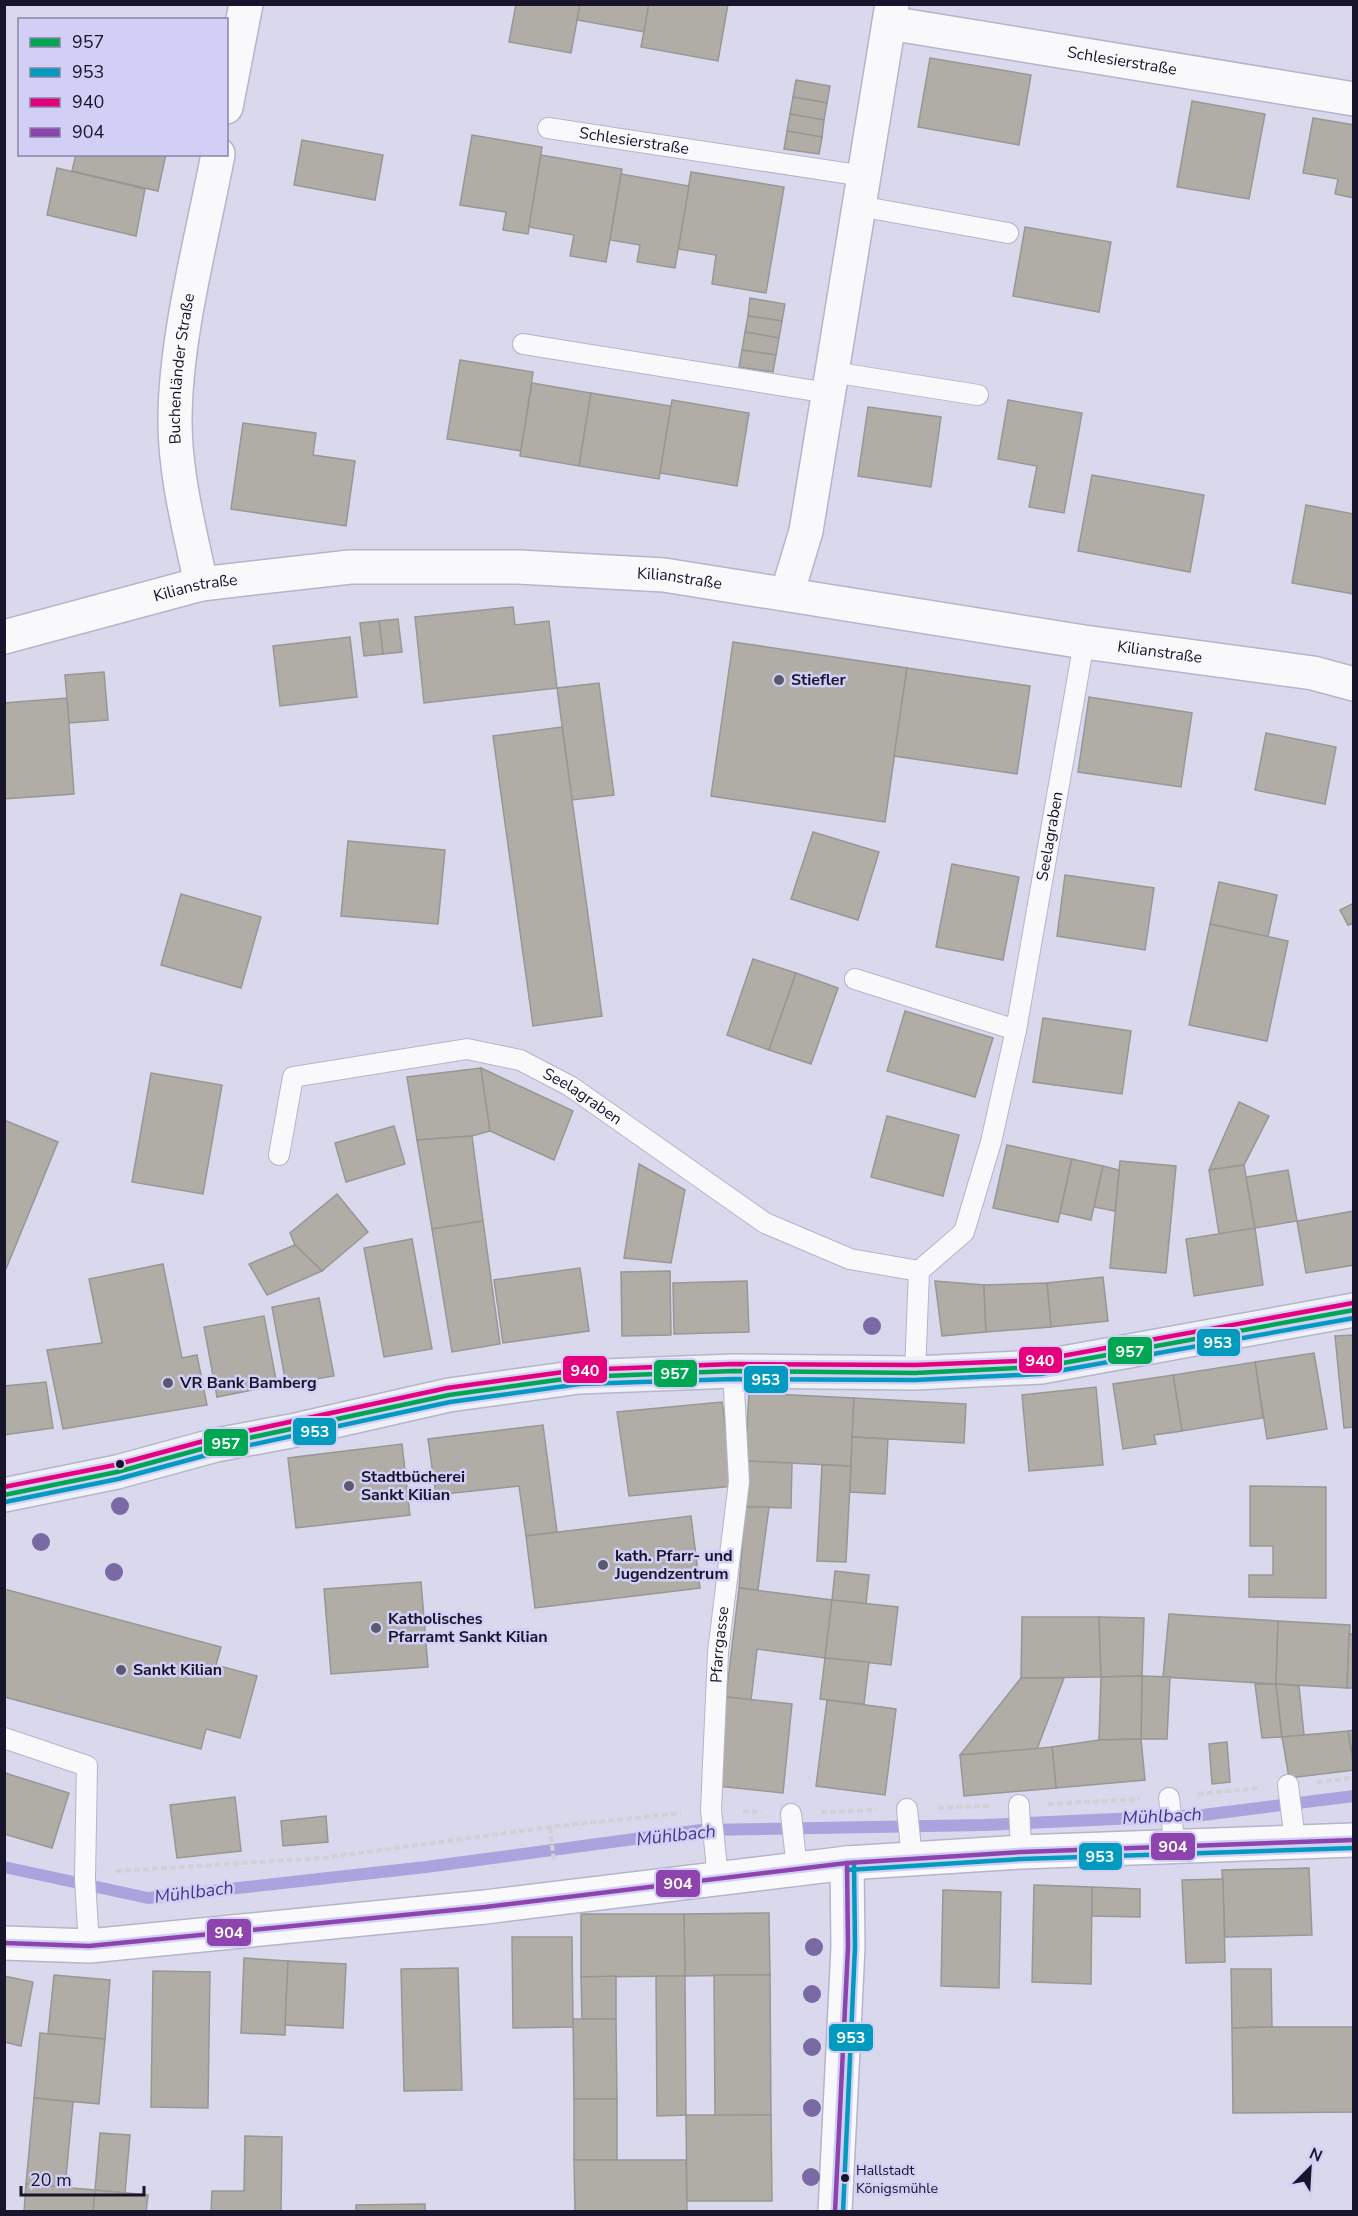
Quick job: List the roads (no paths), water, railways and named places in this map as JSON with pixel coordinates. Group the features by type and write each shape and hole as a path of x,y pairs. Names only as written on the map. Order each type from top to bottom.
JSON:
{"street":[{"path":"228,97 246,4"},
{"name":"Schlesierstraße","path":"787,594 806,531 890,14 1353,99"},
{"name":"Buchenländer Straße","path":"201,584 181,487 175,423 179,360 218,156"},
{"name":"Kilianstraße","path":"4,637 201,584 350,567 519,567 664,575 1084,642 1313,673 1353,684"},
{"path":"4,1496 117,1472 216,1445 291,1431 449,1395 579,1377 733,1371 915,1373 1041,1367 1353,1310"},
{"path":"4,1943 88,1933 486,1907 718,1878 794,1855 847,1863 911,1847 1021,1843 1172,1819 1294,1831 1353,1840"},
{"path":"834,2211 838,2174 848,1947 847,1863"}],"lane":[{"name":"Schlesierstraße","path":"548,129 861,191 1008,233"},
{"path":"523,345 830,382 978,395"},
{"name":"Seelagraben","path":"279,1155 293,1077 467,1049 520,1060 570,1086 765,1223 850,1259 919,1271 964,1232 991,1142 1016,1030 1084,642"},
{"path":"855,979 1016,1030"},
{"path":"915,1373 919,1271"},
{"name":"Pfarrgasse","path":"718,1878 712,1826 718,1652 739,1482 733,1371"},
{"path":"4,1738 87,1766 85,1879 88,1933"},
{"path":"1289,1789 1294,1831"},
{"path":"1019,1809 1021,1843"},
{"path":"908,1811 911,1847"},
{"path":"791,1818 794,1855"}],"waterway":[{"name":"Mühlbach","path":"4,1867 148,1898 426,1867 701,1830 984,1825 1203,1815 1354,1796"}],"place":[{"name":"Stiefler","path":"779,680"},
{"name":"VR Bank Bamberg","path":"168,1383"},
{"name":"Stadtbücherei Sankt Kilian","path":"349,1486"},
{"name":"kath. Pfarr- und Jugendzentrum","path":"603,1565"},
{"name":"Katholisches Pfarramt Sankt Kilian","path":"376,1628"},
{"name":"Sankt Kilian","path":"121,1670"},
{"name":"Hallstadt Königsmühle","path":"845,2178"}]}
